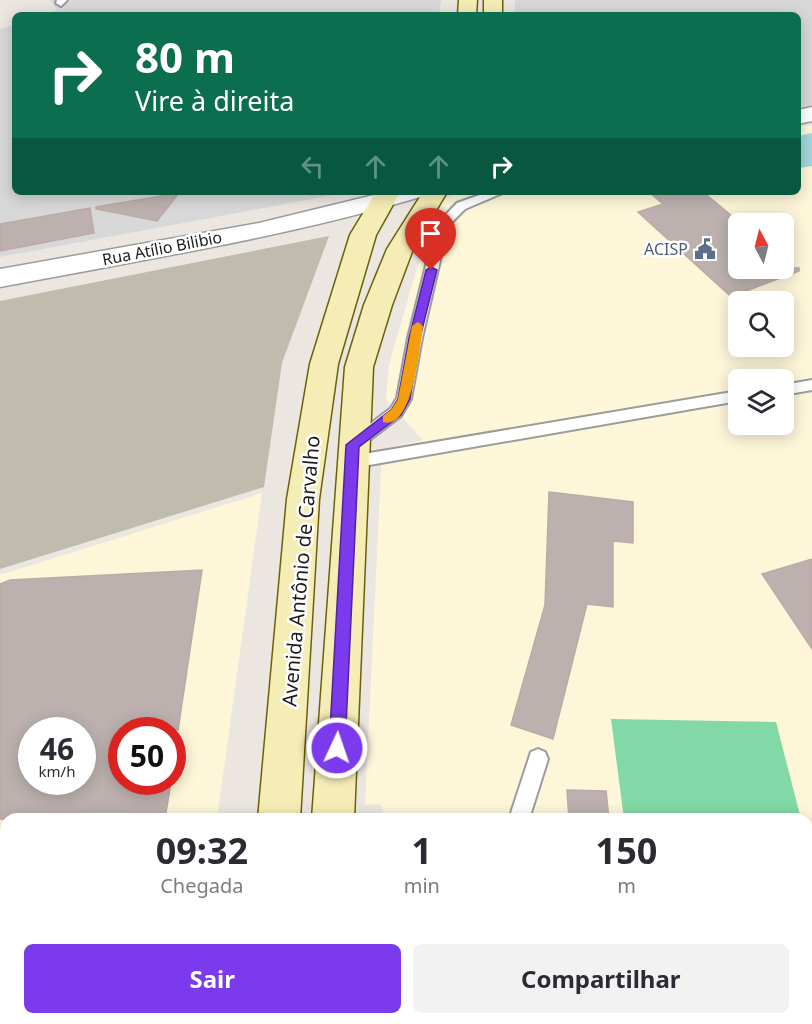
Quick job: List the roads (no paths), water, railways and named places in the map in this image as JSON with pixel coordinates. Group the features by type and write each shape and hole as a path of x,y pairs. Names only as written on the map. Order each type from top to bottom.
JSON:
{"main road":[{"name":"Avenida Antônio de Carvalho","path":"333,813 358,367 378,304 400,249 433,195"},
{"name":"Avenida Antônio de Carvalho","path":"279,813 303,499 324,364 363,235 384,198"},
{"path":"384,198 400,249"}],"street":[{"name":"Rua Atílio Bilibio","path":"0,278 323,217 384,198"},
{"path":"323,217 363,235"}],"lane":[{"path":"352,453 396,412 404,399 415,338 442,225 461,206 492,195"},
{"path":"794,388 812,385"},
{"path":"352,453 728,397"},
{"path":"521,813 538,759"}],"water":[{"path":"812,133 812,166 801,168 801,135"}],"place":[{"name":"ACISP","path":"705,249"}]}
